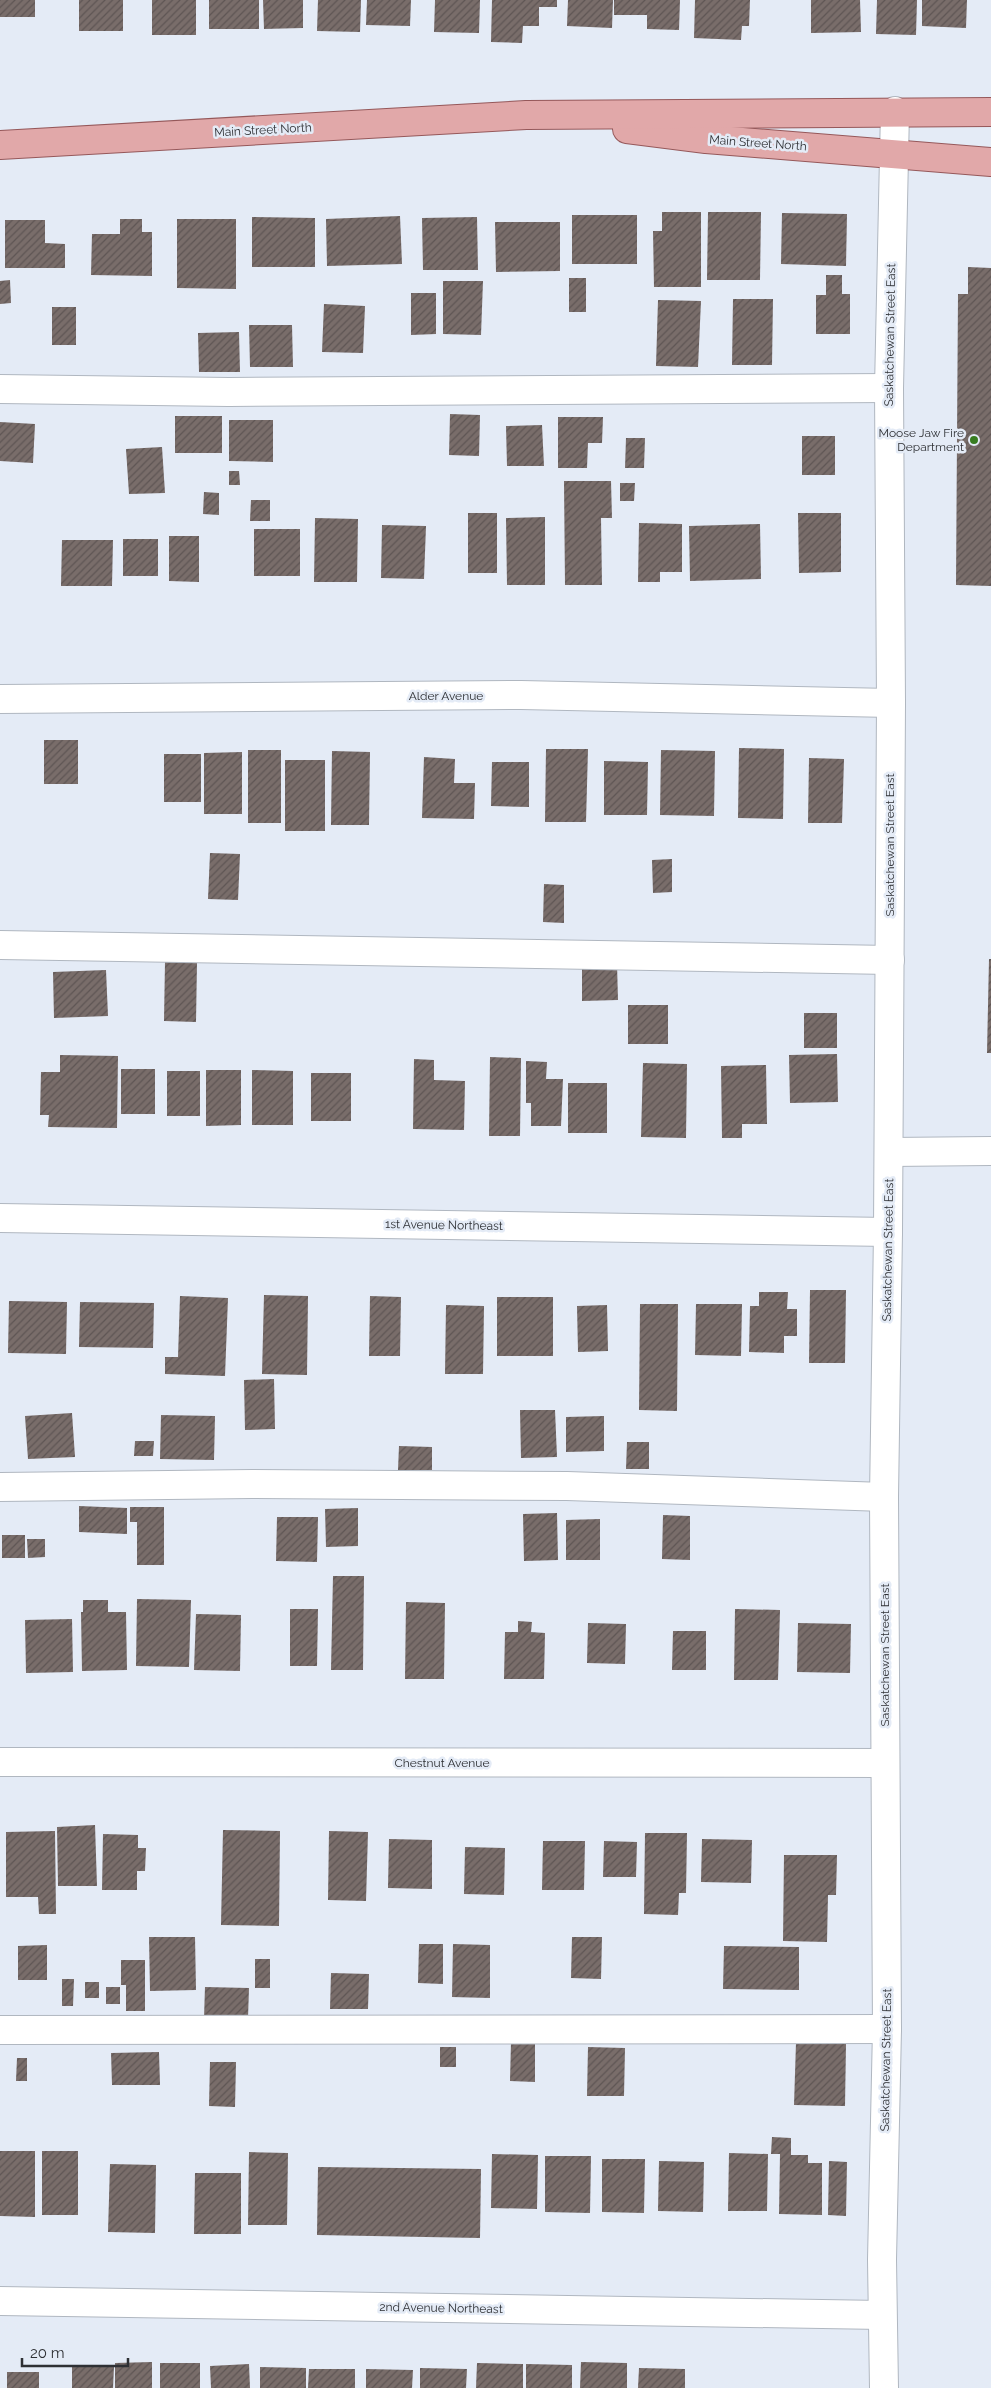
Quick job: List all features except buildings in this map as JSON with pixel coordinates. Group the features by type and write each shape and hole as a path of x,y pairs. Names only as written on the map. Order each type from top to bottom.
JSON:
{"main road":[{"name":"Main Street North","path":"0,145 526,115 895,111 991,112"},
{"name":"Main Street North","path":"526,115 706,139 991,162"}],"street":[{"name":"Saskatchewan Street East","path":"884,2388 882,2315 887,2029 884,1497 889,1152 891,703 889,388 895,111"},
{"path":"0,388 229,392 889,388"},
{"name":"Alder Avenue","path":"0,699 521,695 891,703"},
{"path":"0,945 890,960"},
{"path":"889,1152 991,1151"},
{"name":"1st Avenue Northeast","path":"0,1218 888,1232"},
{"path":"0,1487 252,1484 567,1486 884,1497"},
{"name":"Chestnut Avenue","path":"0,1762 884,1763"},
{"path":"0,2030 887,2029"},
{"name":"2nd Avenue Northeast","path":"0,2301 882,2315"}],"place":[{"name":"Moose Jaw Fire Department","path":"974,440"}]}
